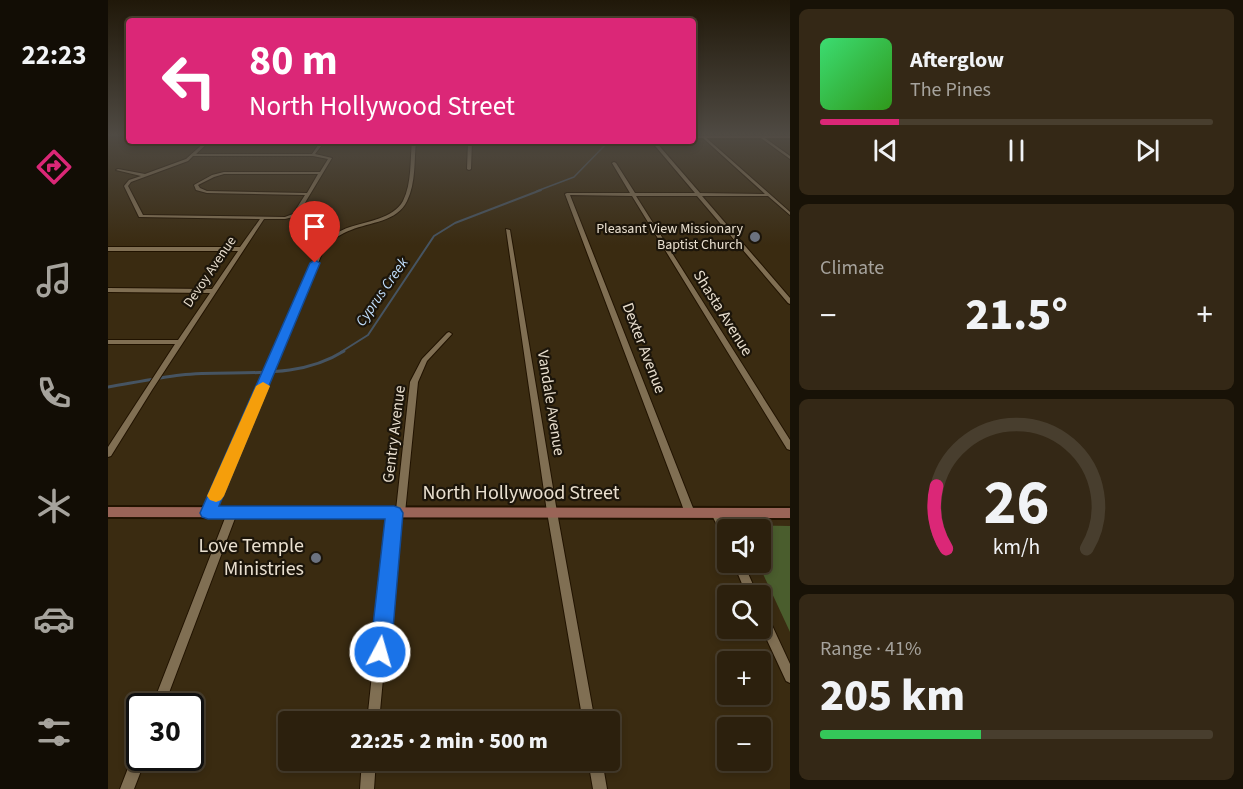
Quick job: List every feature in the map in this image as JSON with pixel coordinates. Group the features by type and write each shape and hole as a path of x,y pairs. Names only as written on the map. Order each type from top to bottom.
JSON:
{"main road":[{"name":"North Hollywood Street","path":"108,512 790,513"}],"street":[{"path":"122,171 146,176"},
{"path":"160,171 130,181 126,186 141,216 285,219 295,215 308,194 320,173 234,173 213,176 196,184 198,189 207,192 308,194"},
{"path":"208,513 324,243 347,230 390,215 405,203 411,171"},
{"name":"Shasta Avenue","path":"619,171 790,447"},
{"path":"678,171 790,302"},
{"path":"741,171 790,214"},
{"name":"Dexter Avenue","path":"633,194 567,194 690,513"},
{"path":"633,194 768,195"},
{"name":"Devoy Avenue","path":"108,454 262,219"},
{"name":"Vandale Avenue","path":"508,230 552,512 587,711"},
{"path":"108,249 242,249"},
{"path":"108,290 214,291"},
{"name":"Gentry Avenue","path":"374,711 414,382 424,360 449,334"},
{"path":"108,342 180,342"},
{"path":"163,693 220,539 232,513"},
{"path":"716,513 719,519"},
{"path":"771,636 790,677"},
{"path":"127,789 134,771"},
{"path":"367,789 368,771"},
{"path":"598,771 600,789"}],"green space":[{"path":"771,526 790,526 790,632 771,591 771,585 768,585 763,573 771,573"}],"waterway":[{"name":"Cyprus Creek","path":"537,191 574,177 580,171"},
{"name":"Cyprus Creek","path":"341,352 368,335 434,236 455,223 541,190"},
{"name":"Cyprus Creek","path":"108,387 181,375 285,371 325,361 344,351"}],"slow traffic":[{"path":"216,496 263,386"}],"place":[{"name":"Pleasant View Missionary Baptist Church","path":"755,237"},
{"name":"Love Temple Ministries","path":"316,558"}],"route":[{"path":"315,263 208,513 394,513 380,652"}]}
